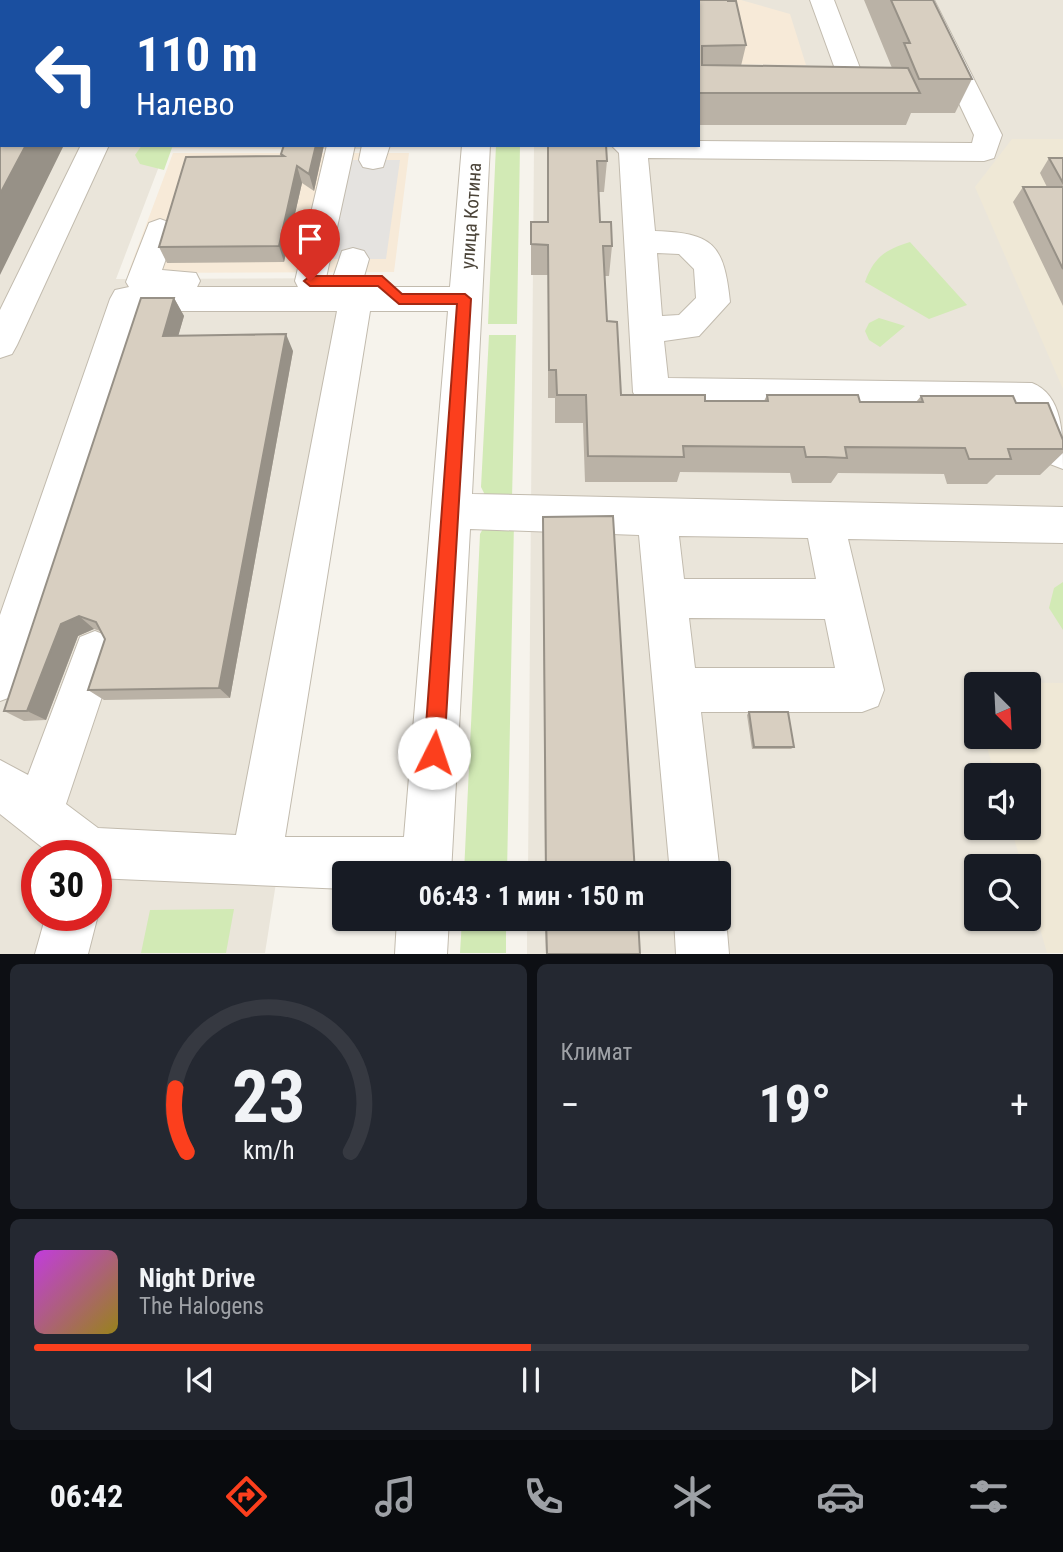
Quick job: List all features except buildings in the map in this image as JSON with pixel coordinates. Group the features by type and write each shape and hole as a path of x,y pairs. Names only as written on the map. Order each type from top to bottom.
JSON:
{"street":[{"path":"803,88 855,89 822,0"},
{"path":"922,0 988,135 984,152 629,147 651,392 1032,397 1052,424 1063,453"},
{"path":"0,345 94,147"},
{"path":"310,281 341,147"},
{"name":"улица Котина","path":"427,861 475,147"},
{"path":"160,230 142,282 352,279 399,299 465,299"},
{"path":"638,241 687,243 710,265 713,302 687,327 647,329"},
{"path":"0,679 127,299 352,279"},
{"path":"257,862 352,279"},
{"path":"450,511 1063,526"},
{"path":"657,518 694,861"},
{"path":"676,690 862,690 824,520"},
{"path":"666,598 842,599"},
{"path":"38,815 95,652"},
{"path":"0,784 71,840"},
{"path":"112,855 332,864"},
{"path":"61,954 67,931"},
{"path":"421,954 422,931"},
{"path":"701,931 703,954"}],"shaded area":[{"path":"700,0 1063,0 1063,953 527,954 527,931 731,931 731,861 528,861 534,147 700,147"},
{"path":"700,0 741,0 790,14 806,65 700,64"},
{"path":"1012,139 1063,139 1063,389 975,187"},
{"path":"0,147 362,147 166,148 116,279 371,278 265,953 0,954"},
{"path":"173,153 409,153 394,272 128,273"},
{"path":"347,160 400,160 386,259 327,259"},
{"path":"1041,683 1063,683 1063,953 1047,953 1041,931 1041,854 1019,854 1014,840 1041,840 1041,763 992,763 987,749 1041,749"}],"green space":[{"path":"141,147 172,147 164,170 140,164 135,155"},
{"path":"496,147 520,147 517,324 488,324"},
{"path":"910,242 967,305 929,319 865,282 872,266 881,256"},
{"path":"879,318 905,326 880,347 869,340 865,331 869,323"},
{"path":"489,335 516,335 512,498 485,495 481,487"},
{"path":"514,522 507,861 465,861 480,534 485,525"},
{"path":"1063,582 1063,630 1049,608 1054,588"},
{"path":"234,909 226,953 141,953 150,910"},
{"path":"461,931 506,931 506,953 460,953"}],"route":[{"path":"310,281 382,281 399,299 465,299 434,753"}]}
